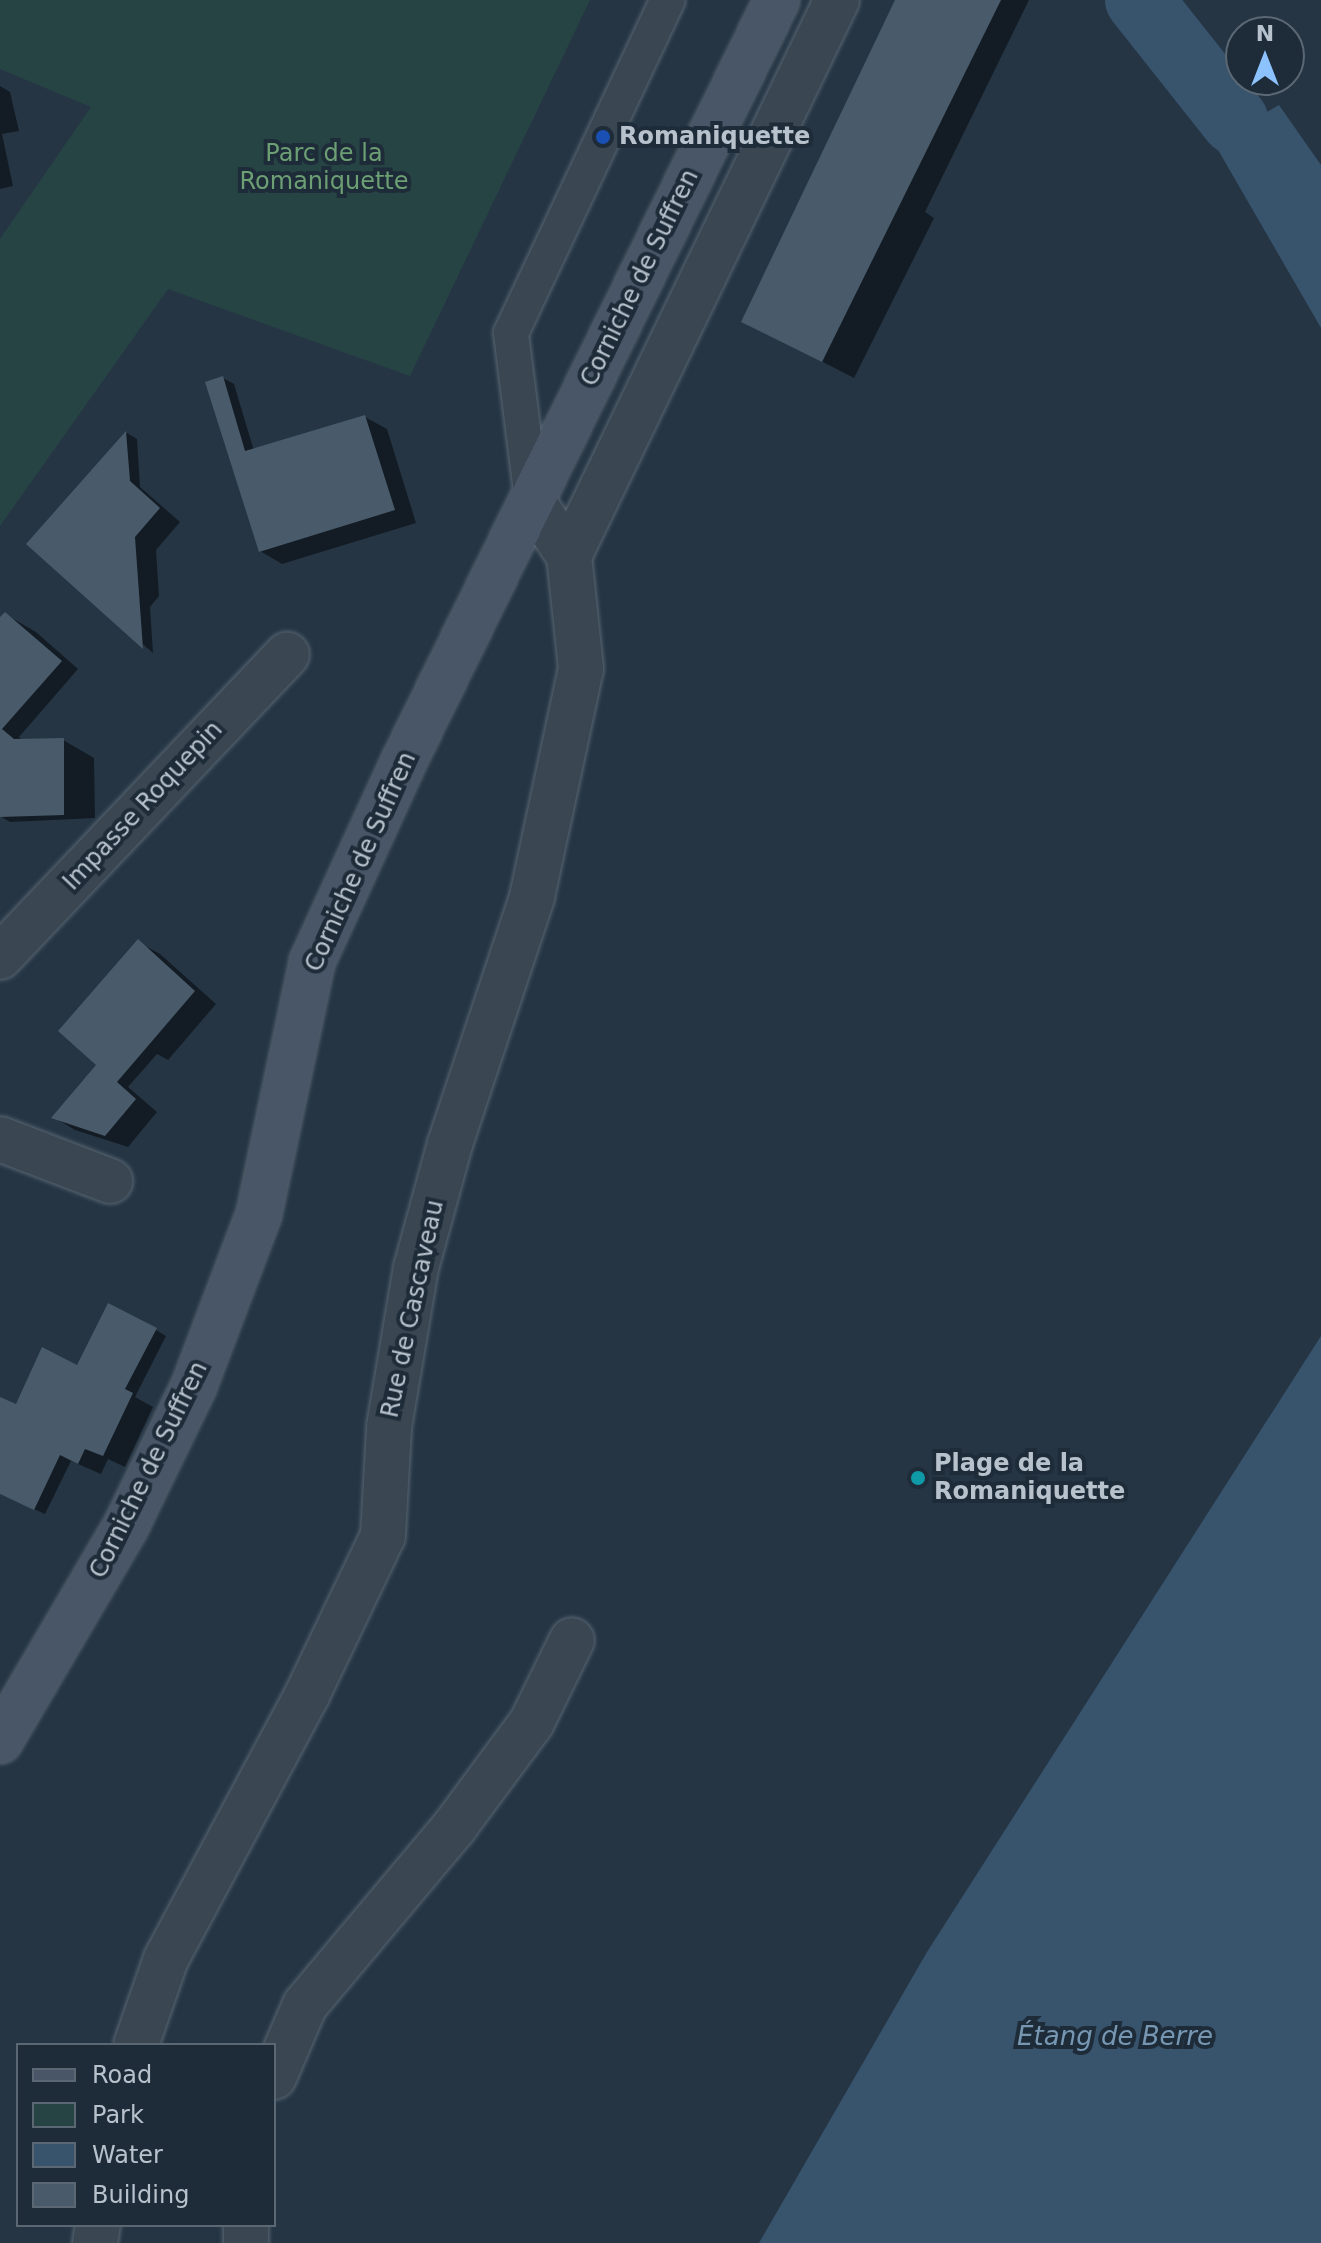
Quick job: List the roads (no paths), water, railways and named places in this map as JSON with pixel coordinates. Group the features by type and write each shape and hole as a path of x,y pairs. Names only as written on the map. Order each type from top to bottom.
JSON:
{"main road":[{"name":"Corniche de Suffren","path":"0,1741 125,1528 194,1386 259,1214 312,962 380,811 777,0"}],"street":[{"path":"569,556 837,0"},
{"name":"Rue de Cascaveau","path":"137,2043 166,1959 307,1695 383,1536 389,1427 416,1268 450,1144 532,897 581,668 569,556 532,500"},
{"name":"Impasse Roquepin","path":"0,957 287,655"},
{"path":"0,1139 110,1181"},
{"path":"276,2072 305,2005 455,1826 532,1722 572,1640"}],"lane":[{"path":"532,500 511,333 668,0"}],"water":[{"path":"1279,105 1321,165 1321,328 1214,143"},
{"name":"Étang de Berre","path":"1321,1336 1321,2243 759,2243 927,1952"}],"waterway":[{"path":"1139,0 1235,121"},
{"path":"1235,121 1255,151"}],"place":[{"name":"Romaniquette","path":"603,137"},
{"name":"Plage de la Romaniquette","path":"918,1478"}],"park label":[{"name":"Parc de la Romaniquette","path":"324,168"}]}
